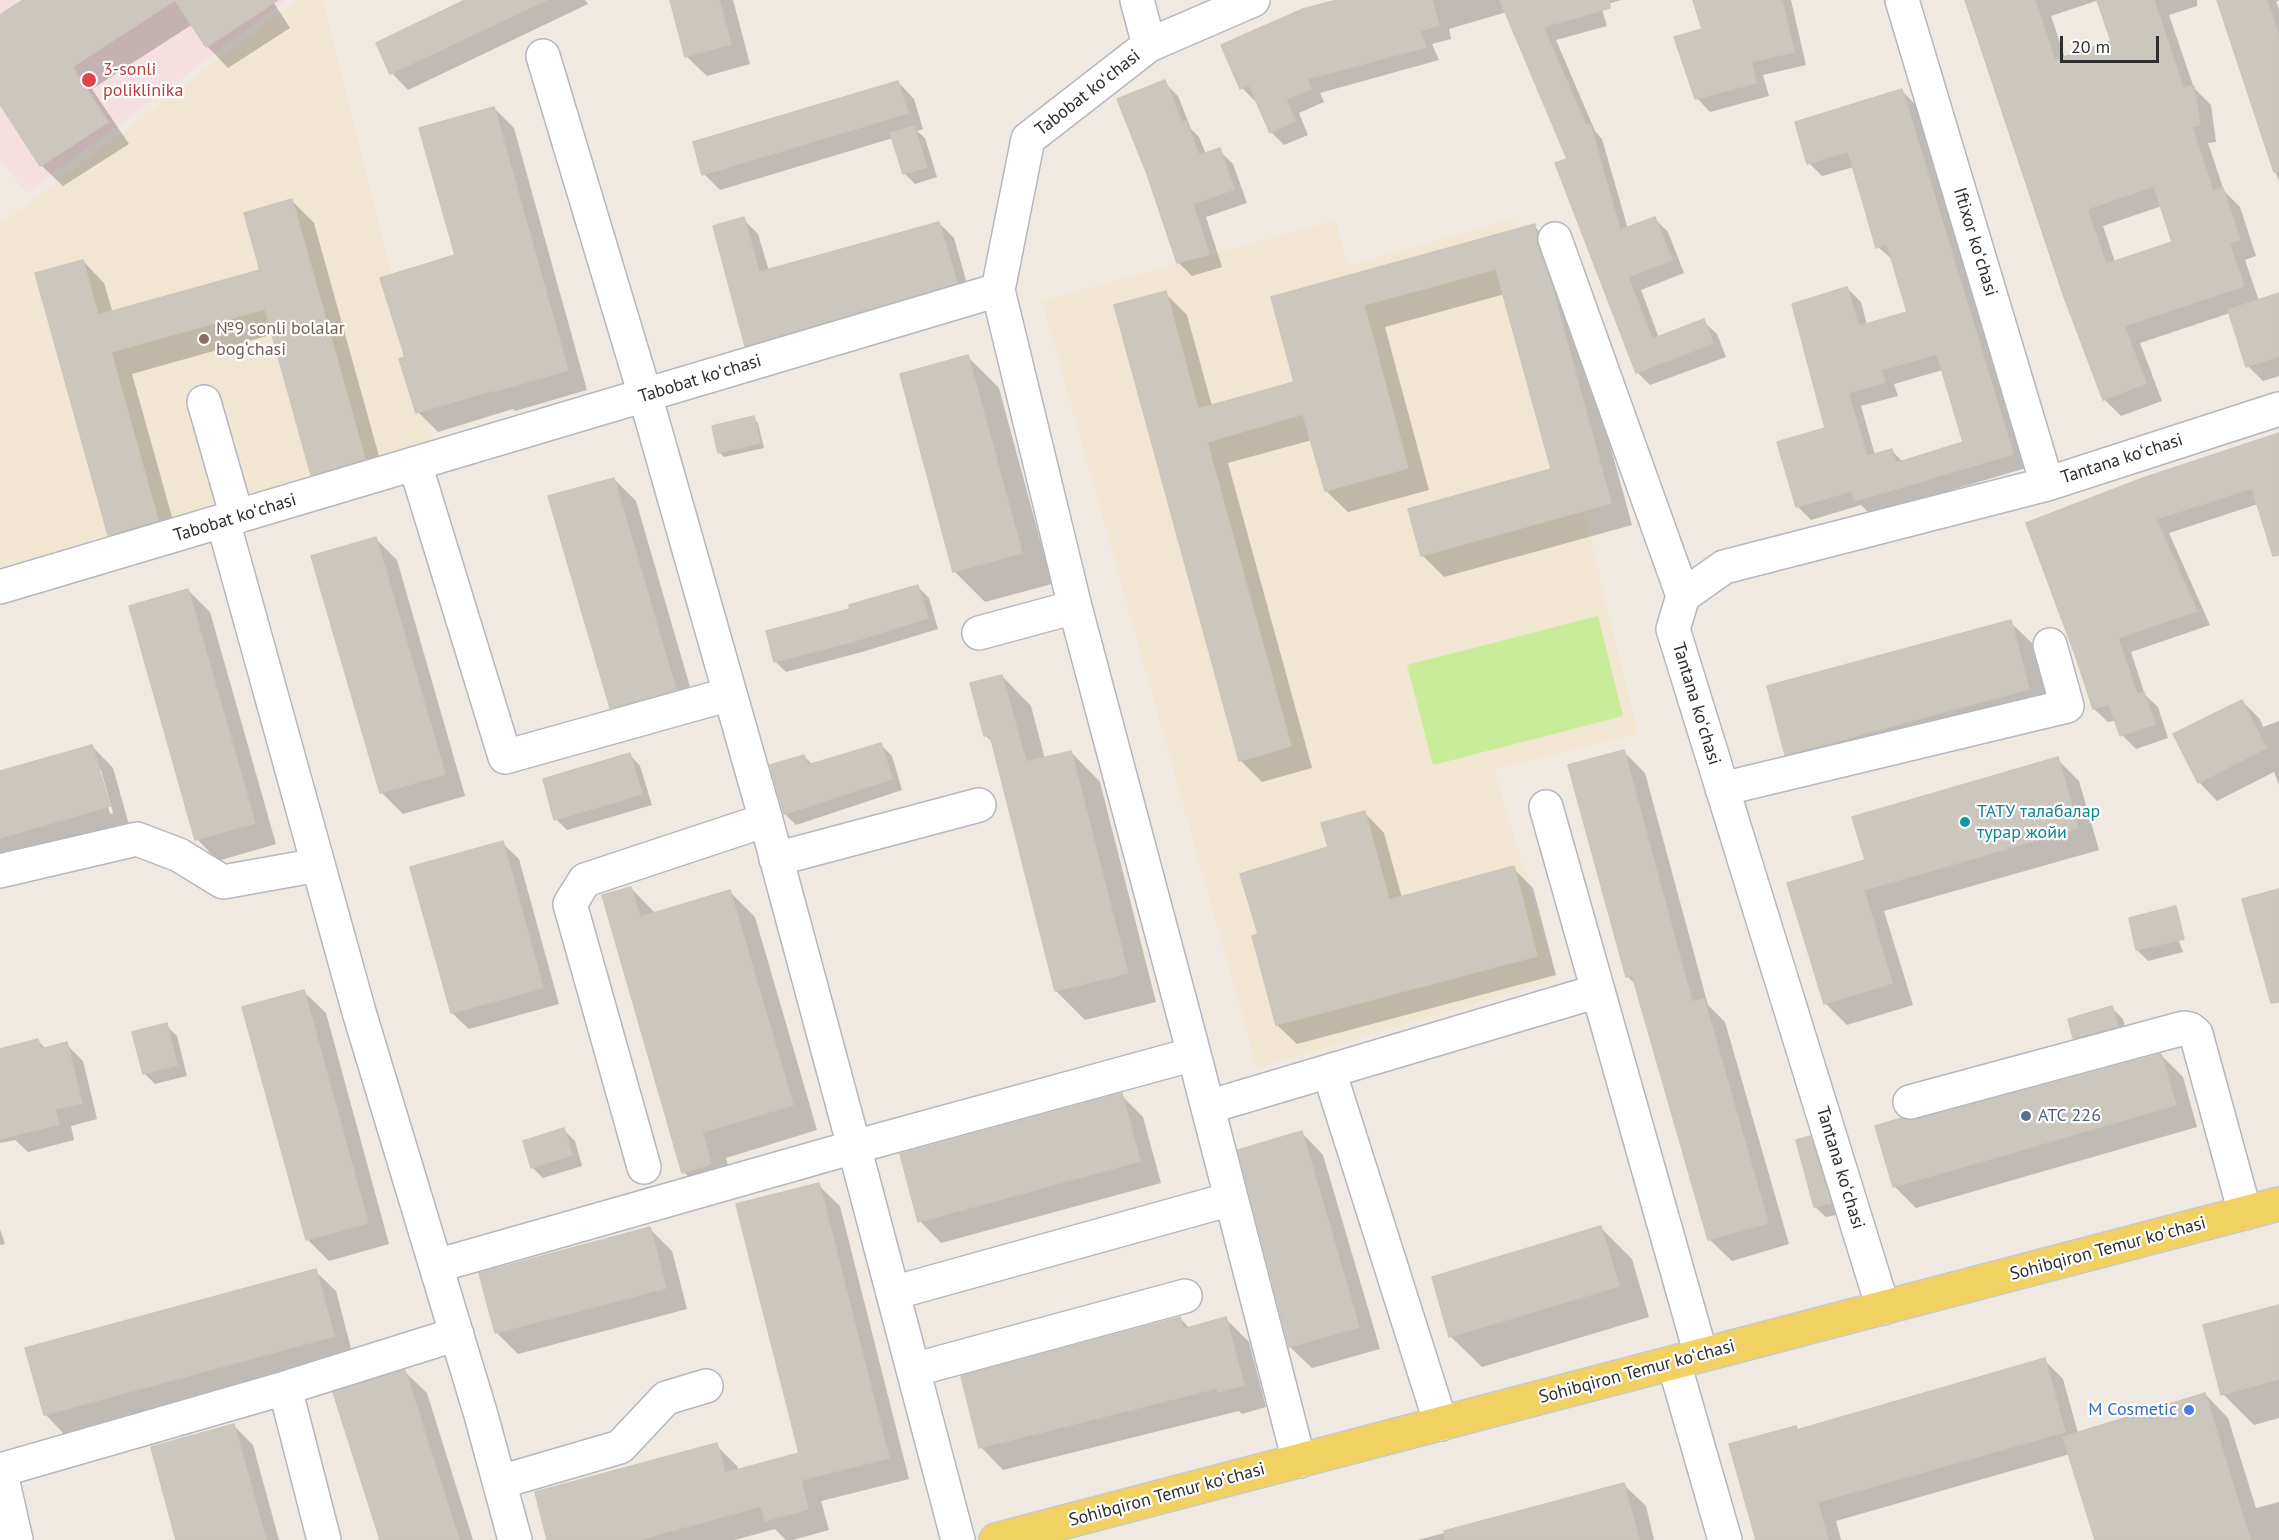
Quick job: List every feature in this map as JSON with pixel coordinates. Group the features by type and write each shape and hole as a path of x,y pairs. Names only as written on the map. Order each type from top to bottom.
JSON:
{"main road":[{"name":"Sohibqiron Temur koʻchasi","path":"996,1540 2279,1204"}],"street":[{"path":"1137,0 1149,45"},
{"name":"Iftixor koʻchasi","path":"1902,0 2047,484"},
{"name":"Tabobat koʻchasi","path":"0,588 998,290 1028,139 1149,45 1237,3"},
{"path":"543,56 645,395 766,820 957,1540"},
{"path":"1555,239 1683,596"},
{"path":"998,290 1075,607 1299,1461"},
{"path":"204,402 230,519 318,865 359,1012 457,1334 515,1540"},
{"name":"Tantana koʻchasi","path":"1883,1308 1673,629 1683,596 1724,567 2047,484 2279,409"},
{"path":"415,464 505,757 730,694"},
{"path":"979,633 1075,607"},
{"path":"1722,789 2067,706 2050,645"},
{"path":"776,859 979,805"},
{"path":"1546,807 1598,991 1688,1359 1725,1540"},
{"path":"644,1167 570,904 585,880 766,820"},
{"path":"0,870 137,839 179,855 224,882 318,865"},
{"path":"1208,1107 1598,991"},
{"path":"1910,1102 2184,1028 2190,1029 2196,1034 2245,1213"},
{"path":"436,1266 854,1147 1194,1054"},
{"path":"1329,1071 1441,1424"},
{"path":"893,1293 1231,1198"},
{"path":"913,1371 1185,1296"},
{"path":"15,1540 0,1470 285,1388 457,1334"},
{"path":"500,1482 620,1447 666,1398 706,1386"},
{"path":"285,1388 324,1540"}],"shaded area":[{"name":"3-sonli poliklinika","path":"0,0 287,0 27,193 0,161"},
{"name":"№9 sonli bolalar bog‘chasi","path":"297,0 323,0 436,452 0,571 0,225"},
{"path":"1513,219 1638,734 1494,770 1557,979 1257,1068 1042,301 1336,220 1348,266"}],"green space":[{"path":"1598,616 1623,716 1433,765 1407,665"}],"building":[{"path":"23,0 175,0 72,67 108,122 40,166 0,104 0,15"},
{"path":"175,0 278,0 206,47"},
{"path":"465,0 546,0 390,74 376,43"},
{"path":"670,0 719,0 731,44 685,57"},
{"path":"1337,0 1432,0 1439,25 1420,31 1426,47 1307,79 1311,89 1286,99 1295,121 1270,133 1249,85 1240,89 1221,45 1303,9"},
{"path":"1500,0 1609,0 1610,8 1543,27 1586,125 1590,124 1620,230 1655,217 1672,260 1628,277 1652,339 1704,319 1713,343 1636,373 1555,163 1567,159"},
{"path":"1693,0 1782,0 1794,52 1751,62 1756,83 1695,99 1674,37 1702,29"},
{"path":"1965,0 2035,0 2055,60 2111,41 2097,0 2154,0 2183,88 2194,86 2200,125 2192,126 2213,191 2223,188 2240,239 2229,243 2244,286 2124,326 2146,383 2103,400 2064,297","holes":["2154,186 2172,242 2106,264 2087,209"]},
{"path":"2217,0 2267,0 2279,36 2279,171 2274,172"},
{"path":"1165,80 1182,123 1186,121 1199,155 1220,148 1234,189 1193,204 1209,254 1177,263 1147,174 1117,99"},
{"path":"898,81 908,113 702,175 693,142"},
{"path":"1902,89 2013,454 1855,501 1851,491 1796,507 1777,442 1825,428 1792,304 1847,287 1859,326 1907,312 1887,244 1876,248 1848,151 1807,164 1795,122","holes":["1937,354 1963,442 1896,463 1892,449 1867,456 1848,393 1885,382 1881,370"]},
{"path":"494,107 568,370 416,413 399,359 405,357 380,278 455,255 419,128"},
{"path":"914,126 927,167 903,174 890,133"},
{"path":"292,199 365,459 311,475 265,309 111,352 158,520 108,535 35,273 83,260 98,315 260,270 244,213"},
{"path":"744,217 759,272 939,222 957,283 745,346 713,226"},
{"path":"1535,224 1537,245 1550,280 1611,503 1421,556 1408,509 1551,469 1496,269 1364,305 1408,468 1325,491 1303,414 1207,442 1291,746 1239,761 1114,305 1166,291 1198,409 1294,382 1271,297"},
{"path":"2279,293 2279,356 2246,367 2228,310"},
{"path":"968,355 1022,553 953,572 900,374"},
{"path":"754,416 760,443 718,453 712,426"},
{"path":"2279,433 2279,555 2273,556 2252,488 2156,519 2197,611 2118,638 2137,694 2144,692 2155,724 2120,736 2109,704 2093,709 2026,523 2143,478"},
{"path":"614,478 676,690 610,708 548,496"},
{"path":"376,537 445,774 380,793 311,556"},
{"path":"918,585 928,618 851,642 774,662 766,631 850,609 849,605"},
{"path":"188,589 255,823 195,840 129,606"},
{"path":"2011,620 2029,689 1785,755 1767,686"},
{"path":"1002,675 1026,762 1071,751 1128,973 1055,991 990,735 984,736 970,683"},
{"path":"2242,700 2266,748 2198,783 2173,734"},
{"path":"881,743 892,779 784,814 770,765 804,755 808,765"},
{"path":"92,745 110,806 0,838 0,771"},
{"path":"1624,750 1692,1002 1704,999 1768,1223 1708,1240 1632,975 1626,977 1568,765"},
{"path":"630,753 642,794 554,820 543,779"},
{"name":"ТАТУ талабалар турар жойи","path":"2058,757 2078,828 1864,890 1892,983 1824,1004 1787,883 1865,860 1852,817"},
{"path":"1365,811 1389,900 1514,866 1537,956 1276,1025 1252,936 1258,934 1240,874 1328,847 1321,823"},
{"path":"503,841 543,988 451,1013 410,867"},
{"path":"631,887 640,917 730,890 793,1105 702,1132 711,1164 682,1173 602,895"},
{"path":"2279,889 2279,1002 2271,1003 2242,899"},
{"path":"2176,906 2184,939 2136,950 2129,918"},
{"path":"304,990 368,1223 306,1240 242,1007"},
{"path":"2112,1006 2118,1026 2073,1038 2068,1019"},
{"path":"167,1023 177,1065 143,1074 132,1032"},
{"path":"38,1039 41,1049 67,1042 82,1103 55,1109 59,1124 0,1139 0,1049"},
{"name":"АТС 226","path":"2161,1054 2176,1105 1893,1187 1875,1126 1902,1118 1915,1120"},
{"path":"1122,1093 1140,1161 918,1222 900,1154"},
{"path":"564,1128 572,1155 531,1168 523,1141"},
{"path":"1302,1131 1359,1327 1289,1347 1238,1150"},
{"path":"1810,1136 1831,1203 1814,1207 1796,1140"},
{"path":"819,1183 889,1458 801,1480 808,1509 765,1521 761,1506 638,1540 547,1540 535,1492 717,1443 725,1473 799,1453 736,1204"},
{"path":"1601,1226 1619,1286 1449,1337 1432,1277"},
{"path":"650,1227 666,1288 495,1333 479,1273"},
{"path":"316,1269 334,1336 44,1415 25,1348"},
{"path":"2279,1305 2279,1379 2221,1395 2203,1325"},
{"path":"1180,1317 1183,1329 1226,1317 1244,1385 1218,1392 1217,1388 979,1448 961,1376"},
{"path":"2045,1358 2065,1432 1818,1502 1828,1540 1756,1540 1729,1444 1796,1426 1797,1430"},
{"path":"405,1370 459,1540 380,1540 333,1392"},
{"path":"2205,1393 2250,1540 2095,1540 2063,1437"},
{"path":"234,1424 266,1540 176,1540 151,1447"},
{"path":"1624,1483 1639,1540 1445,1540 1444,1531"}],"place":[{"name":"3-sonli poliklinika","path":"89,80"},
{"name":"№9 sonli bolalar bog‘chasi","path":"204,339"},
{"name":"ТАТУ талабалар турар жойи","path":"1965,822"},
{"name":"АТС 226","path":"2026,1116"},
{"name":"M Cosmetic","path":"2189,1410"}]}
